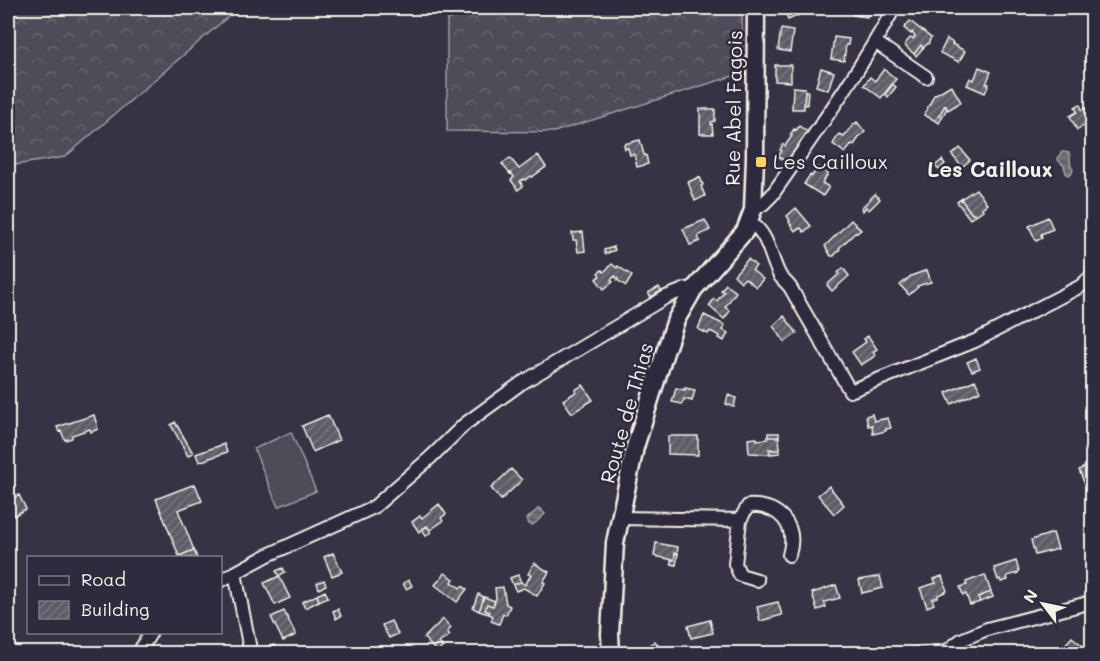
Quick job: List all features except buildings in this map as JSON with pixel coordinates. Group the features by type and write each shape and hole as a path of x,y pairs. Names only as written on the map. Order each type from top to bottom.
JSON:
{"street":[{"name":"Rue Abel Fagois","path":"751,216 755,158 756,8"},
{"path":"894,8 848,84 772,195 751,216 764,238 781,278 790,287 850,391 975,341 1080,286 1092,276"},
{"path":"875,42 926,77"},
{"name":"Route de Thias","path":"611,654 615,543 635,447 655,384 676,320 694,289 741,236 751,216"},
{"path":"222,580 268,555 374,507 465,424 520,384 666,297 686,289 694,289"},
{"path":"757,580 740,575 735,564 740,520 748,507 760,506 774,510 788,524 793,542 789,555"},
{"path":"621,518 740,520"},
{"path":"235,573 251,654"},
{"path":"918,654 948,652 961,640 987,629 1092,602"},
{"path":"138,654 150,634"}],"green space":[{"path":"8,8 238,8 65,157 8,166"},
{"path":"481,8 742,8 743,73 554,132 447,131 447,20"},
{"path":"291,432 316,491 278,507 254,449"}],"shaded area":[{"path":"1062,152 1070,155 1073,169 1068,175 1058,160"},
{"path":"539,508 545,514 533,525 529,524 527,519"}],"place":[{"name":"Les Cailloux","path":"761,162"}],"district":[{"name":"Les Cailloux","path":"990,170"}]}
